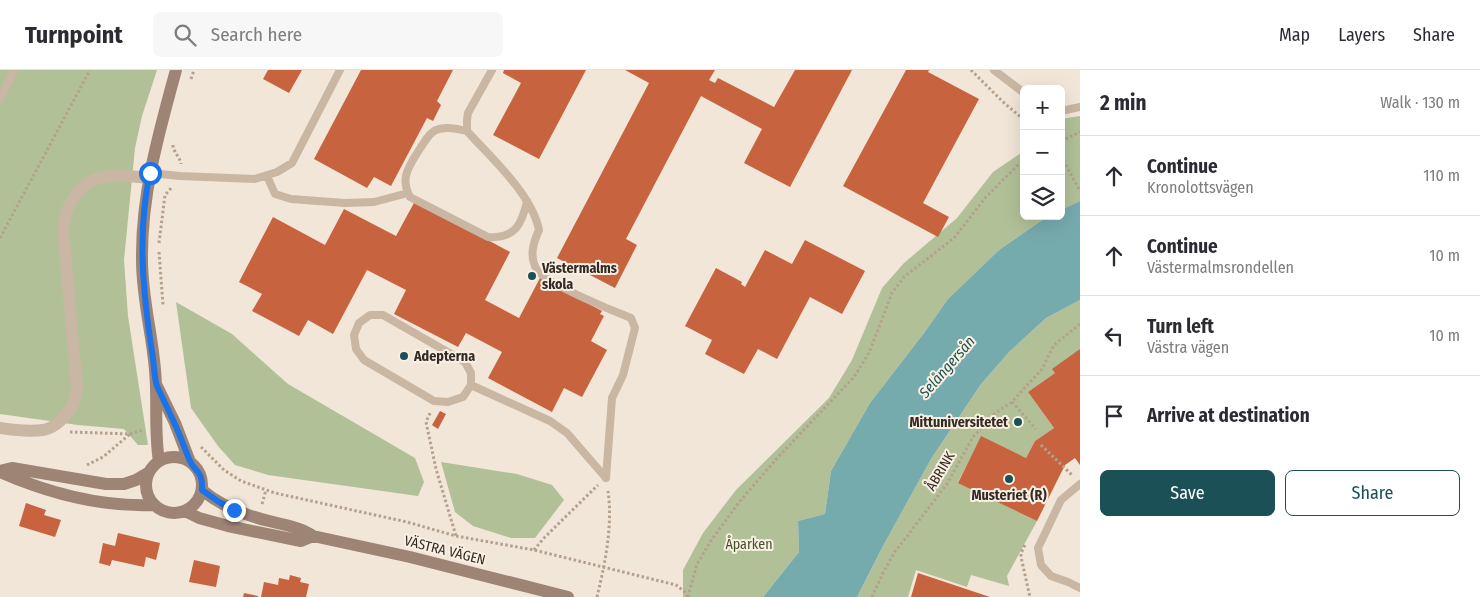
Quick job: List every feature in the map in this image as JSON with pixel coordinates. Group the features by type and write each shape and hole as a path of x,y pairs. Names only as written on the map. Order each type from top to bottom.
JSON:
{"street":[{"path":"159,461 155,369 145,308 142,260 149,176 176,70"},
{"path":"0,428 44,430 57,423 67,414 74,403 77,387 64,241 65,218 70,204 79,189 93,180 106,176 149,176"},
{"path":"156,384 190,462 201,478 202,490 196,502 185,511 179,513 168,513 153,505 146,491 146,479 151,468 166,458 177,457 190,462"},
{"path":"0,471 12,468 106,484 124,484 148,473"},
{"path":"0,471 28,484 74,497 119,504 153,505"},
{"name":"VÄSTRA VÄGEN","path":"202,490 234,510 305,530 313,536 410,557 568,597"},
{"name":"VÄSTRA VÄGEN","path":"185,511 199,518 228,526 301,541 313,536"}],"lane":[{"path":"0,98 14,70"},
{"path":"149,176 255,179 277,172 292,163 340,70"},
{"path":"467,131 468,113 492,70"},
{"path":"994,70 1020,90"},
{"path":"1065,111 1080,107"},
{"path":"527,201 524,215 508,235 498,238 488,237 410,197 405,181 407,169 428,136 436,130 458,129 467,131 521,191 533,210 539,230 533,242 532,258 537,271 547,279 631,318 635,328 623,375 612,398 606,478"},
{"path":"266,176 275,194 291,199 374,202 408,193"},
{"path":"383,315 465,362 471,373 471,385 463,397 448,402 434,401 364,360 356,350 354,335 359,323 370,316 383,315"},
{"path":"471,385 550,421 568,433 606,478"},
{"path":"1080,484 1061,500 1038,548 1041,565 1051,576 1080,588"}],"path":[{"path":"0,238 90,70"},
{"path":"188,87 194,70"},
{"path":"971,70 1020,116"},
{"path":"1065,139 1080,132"},
{"path":"163,308 159,248 163,208 165,195 174,184 179,182 181,162 173,148 173,139"},
{"path":"1065,163 1080,191"},
{"path":"688,597 697,564 712,539 740,501 780,455 854,377 869,353 892,293 904,277 954,238 985,198 1020,164"},
{"name":"ÅBRINK","path":"872,597 894,553 947,484 972,437 994,414 1012,402 1042,369 1054,344 1080,324"},
{"path":"434,401 426,422 436,469 456,536"},
{"path":"1012,402 1036,429"},
{"path":"44,430 130,434 156,426"},
{"path":"85,465 103,457 130,434"},
{"path":"196,440 224,470 241,481 275,493 407,522 456,536 534,550 605,567 676,585 688,597"},
{"path":"1041,445 1074,477"},
{"path":"534,550 606,478"},
{"path":"596,597 605,567 608,533 609,496 606,478"}],"green space":[{"path":"0,70 157,70 142,116 135,148 124,260 128,316 148,445 138,445 124,429 78,425 0,414"},
{"path":"1080,116 1080,201 1065,208 1065,130 1065,118"},
{"name":"Åparken","path":"1020,154 1020,220 1042,220 999,250 948,299 870,403 831,471 825,514 798,521 799,552 763,597 683,597 683,570 703,533 736,490 829,398 852,360 882,288 904,263 957,218 993,172"},
{"path":"1080,300 1080,349 1055,373 1028,392 1054,428 1035,441 1026,458 981,437 958,482 1037,521 1007,576 1009,586 971,575 967,587 916,570 908,597 857,597 931,459 981,384 1010,351 1046,318"},
{"path":"176,302 232,334 288,384 415,458 424,482 418,496 268,475 235,465 218,446 191,408"},
{"path":"441,462 517,474 552,485 564,500 535,538 511,538 473,526 455,512"}],"water":[{"name":"Selångersån","path":"1080,201 1080,300 1046,318 1010,351 981,384 931,459 857,597 763,597 799,552 798,521 825,514 831,471 870,403 948,299 999,250 1042,220 1065,220 1065,208"}],"building":[{"path":"268,70 302,70 289,93 263,79"},
{"path":"361,70 453,70 437,101 441,105 433,121 427,118 391,186 374,177 367,188 314,159"},
{"path":"504,70 586,70 539,159 493,135 521,83 503,73"},
{"path":"625,70 715,70 709,80 715,83 718,78 774,107 795,70 852,70 790,187 744,163 762,129 701,96 626,239 637,245 615,288 557,258 649,83"},
{"path":"906,70 929,70 928,72 979,99 923,203 949,217 938,237 843,186"},
{"path":"415,201 510,252 485,300 519,318 540,278 602,311 600,314 604,316 591,341 607,350 582,397 564,388 552,412 488,378 502,352 466,333 458,347 394,314 406,290 367,270 333,334 308,320 299,336 252,311 262,294 239,282 273,217 325,245 344,209 396,236"},
{"path":"805,240 865,271 842,314 810,297 777,359 758,349 744,374 705,354 712,340 685,326 716,268 742,282 741,284 745,287 765,250 792,264"},
{"path":"1080,349 1080,465 1075,458 1065,465 1037,521 958,483 981,436 1026,458 1035,441 1054,428 1028,392 1055,373 1052,369"},
{"path":"440,411 446,414 438,429 432,425"},
{"path":"26,503 46,510 44,515 61,520 55,537 19,526"},
{"path":"118,533 160,543 156,560 146,557 144,567 112,560 110,566 99,563 103,543 115,546"},
{"path":"194,560 220,566 216,587 189,582"},
{"path":"918,573 990,597 911,597"},
{"path":"290,575 301,578 300,582 309,584 306,597 261,597 264,582 278,585 279,578 289,580"},
{"path":"244,593 258,596 258,597 243,597"}],"place":[{"name":"Västermalms skola","path":"532,276"},
{"name":"Adepterna","path":"404,356"},
{"name":"Mittuniversitetet","path":"1018,422"},
{"name":"Musteriet (R)","path":"1009,479"}],"route":[{"path":"150,173 145,210 142,260 145,308 156,384 190,462 201,478 202,490 211,498 234,510"}]}
